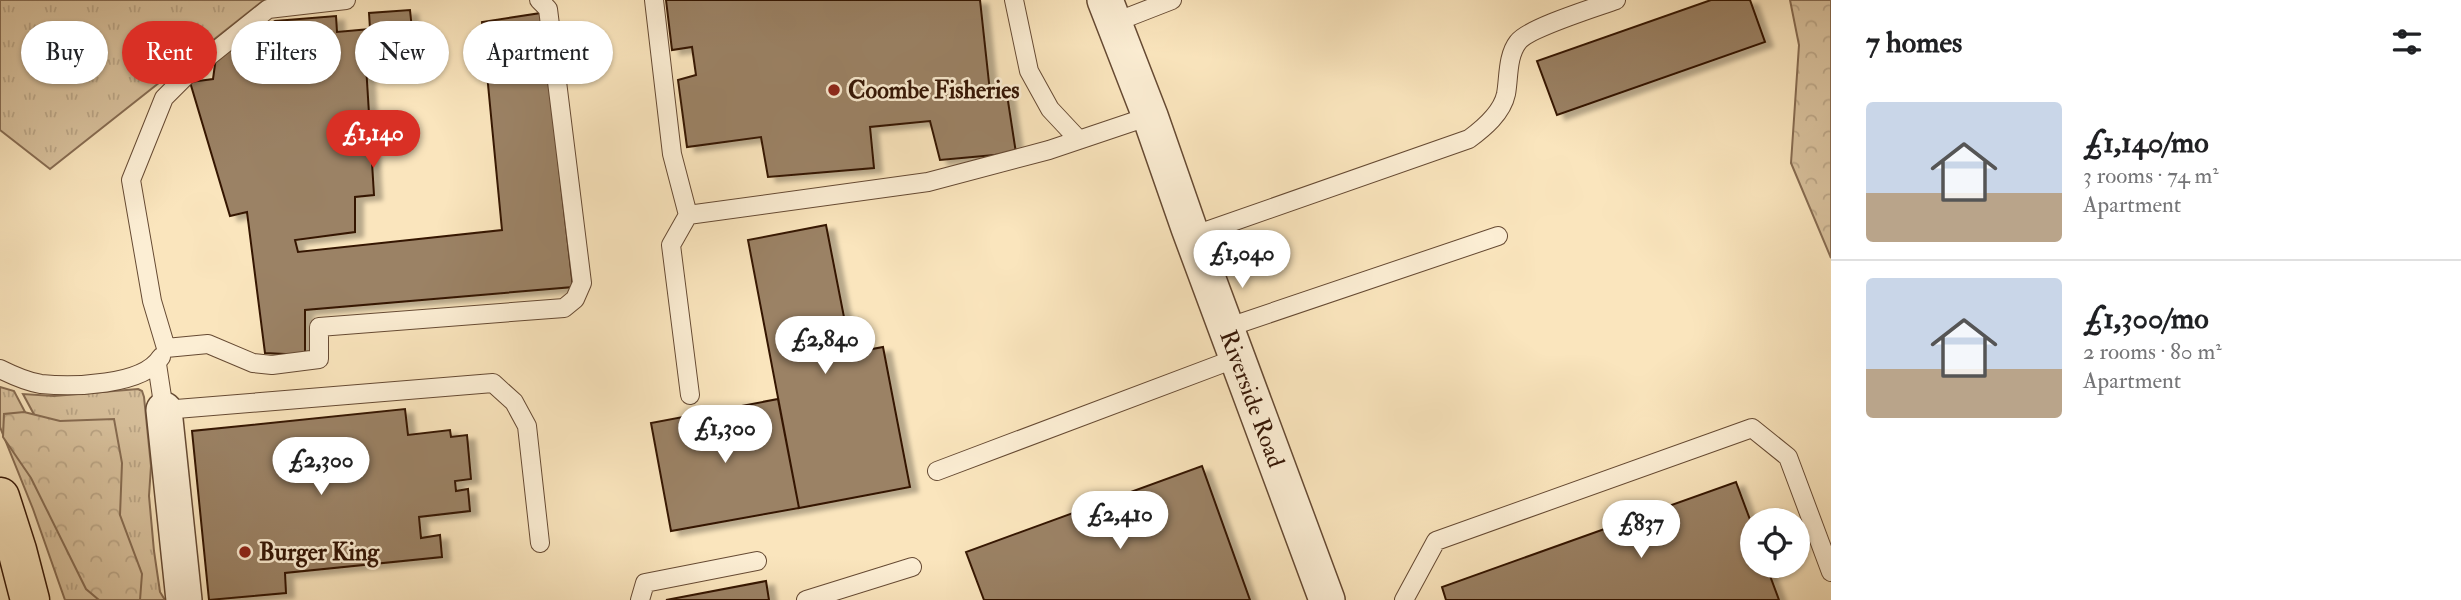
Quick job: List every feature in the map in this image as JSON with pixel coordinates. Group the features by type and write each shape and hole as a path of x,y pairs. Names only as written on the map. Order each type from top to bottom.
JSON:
{"main road":[{"path":"0,497 30,600"}],"street":[{"name":"Riverside Road","path":"1109,12 1150,116 1326,600"},
{"path":"164,410 184,600"}],"lane":[{"path":"0,369 39,384 94,384 134,376 157,364 166,348 152,301 131,180 164,98 193,69 268,9 346,0"},
{"path":"166,348 208,344 253,363 272,365 319,359 319,327 564,308 575,299 582,283 548,9 539,0"},
{"path":"654,0 672,155 688,215 670,245 690,396"},
{"path":"1014,0 1029,71 1050,109 1079,140"},
{"path":"1109,12 1172,0"},
{"path":"1192,236 1469,139 1490,122 1505,97 1511,58 1518,41 1531,32 1616,0"},
{"path":"688,215 928,182 1079,140 1150,116"},
{"path":"937,471 1232,343 1498,236"},
{"path":"157,364 164,410 493,383 514,401 527,426 540,543"},
{"path":"1404,600 1436,541 1752,428 1788,457 1831,572"},
{"path":"639,600 645,583 757,561"},
{"path":"806,600 912,566"}],"green space":[{"path":"0,0 264,0 237,21 231,21 231,26 217,37 217,21 122,21 122,84 158,84 50,169 0,130"},
{"path":"1790,0 1831,0 1831,258 1791,163 1799,45"},
{"path":"0,387 14,391 124,600 65,600 0,427"},
{"path":"138,389 144,397 151,466 149,496 154,551 160,592 165,600 134,600 23,394 54,396"},
{"path":"24,412 60,421 114,419 122,463 120,515 142,574 140,600 99,600 86,589 31,478 3,437 4,414"}],"building":[{"name":"Coombe Fisheries","path":"666,0 980,0 990,92 1006,88 1016,153 940,160 930,121 870,127 874,168 768,177 761,137 687,147 678,80 696,75 692,47 672,50"},
{"path":"1711,0 1750,0 1765,42 1557,115 1537,61"},
{"path":"410,10 411,21 370,21 369,13"},
{"path":"541,13 542,21 489,21"},
{"path":"336,16 336,21 275,21"},
{"path":"355,30 355,84 367,84 374,195 355,197 355,232 295,240 298,252 502,230 488,84 549,84 573,287 305,310 305,355 265,353 247,212 230,216 191,84 217,84 217,56 231,48 231,84 341,84 341,32"},
{"path":"826,225 851,353 883,347 910,487 799,508 748,240"},
{"path":"778,399 799,508 671,531 651,423"},
{"path":"405,409 408,435 450,430 451,437 467,435 471,479 455,481 456,491 468,489 470,511 419,517 421,538 440,535 442,557 285,573 286,593 209,600 192,431"},
{"path":"1202,466 1250,600 984,600 966,552"},
{"path":"1736,482 1746,508 1740,508 1740,578 1771,578 1779,600 1446,600 1442,587"},
{"path":"766,581 769,600 666,600"}],"place":[{"name":"Coombe Fisheries","path":"834,90"},
{"name":"Burger King","path":"245,552"}]}
